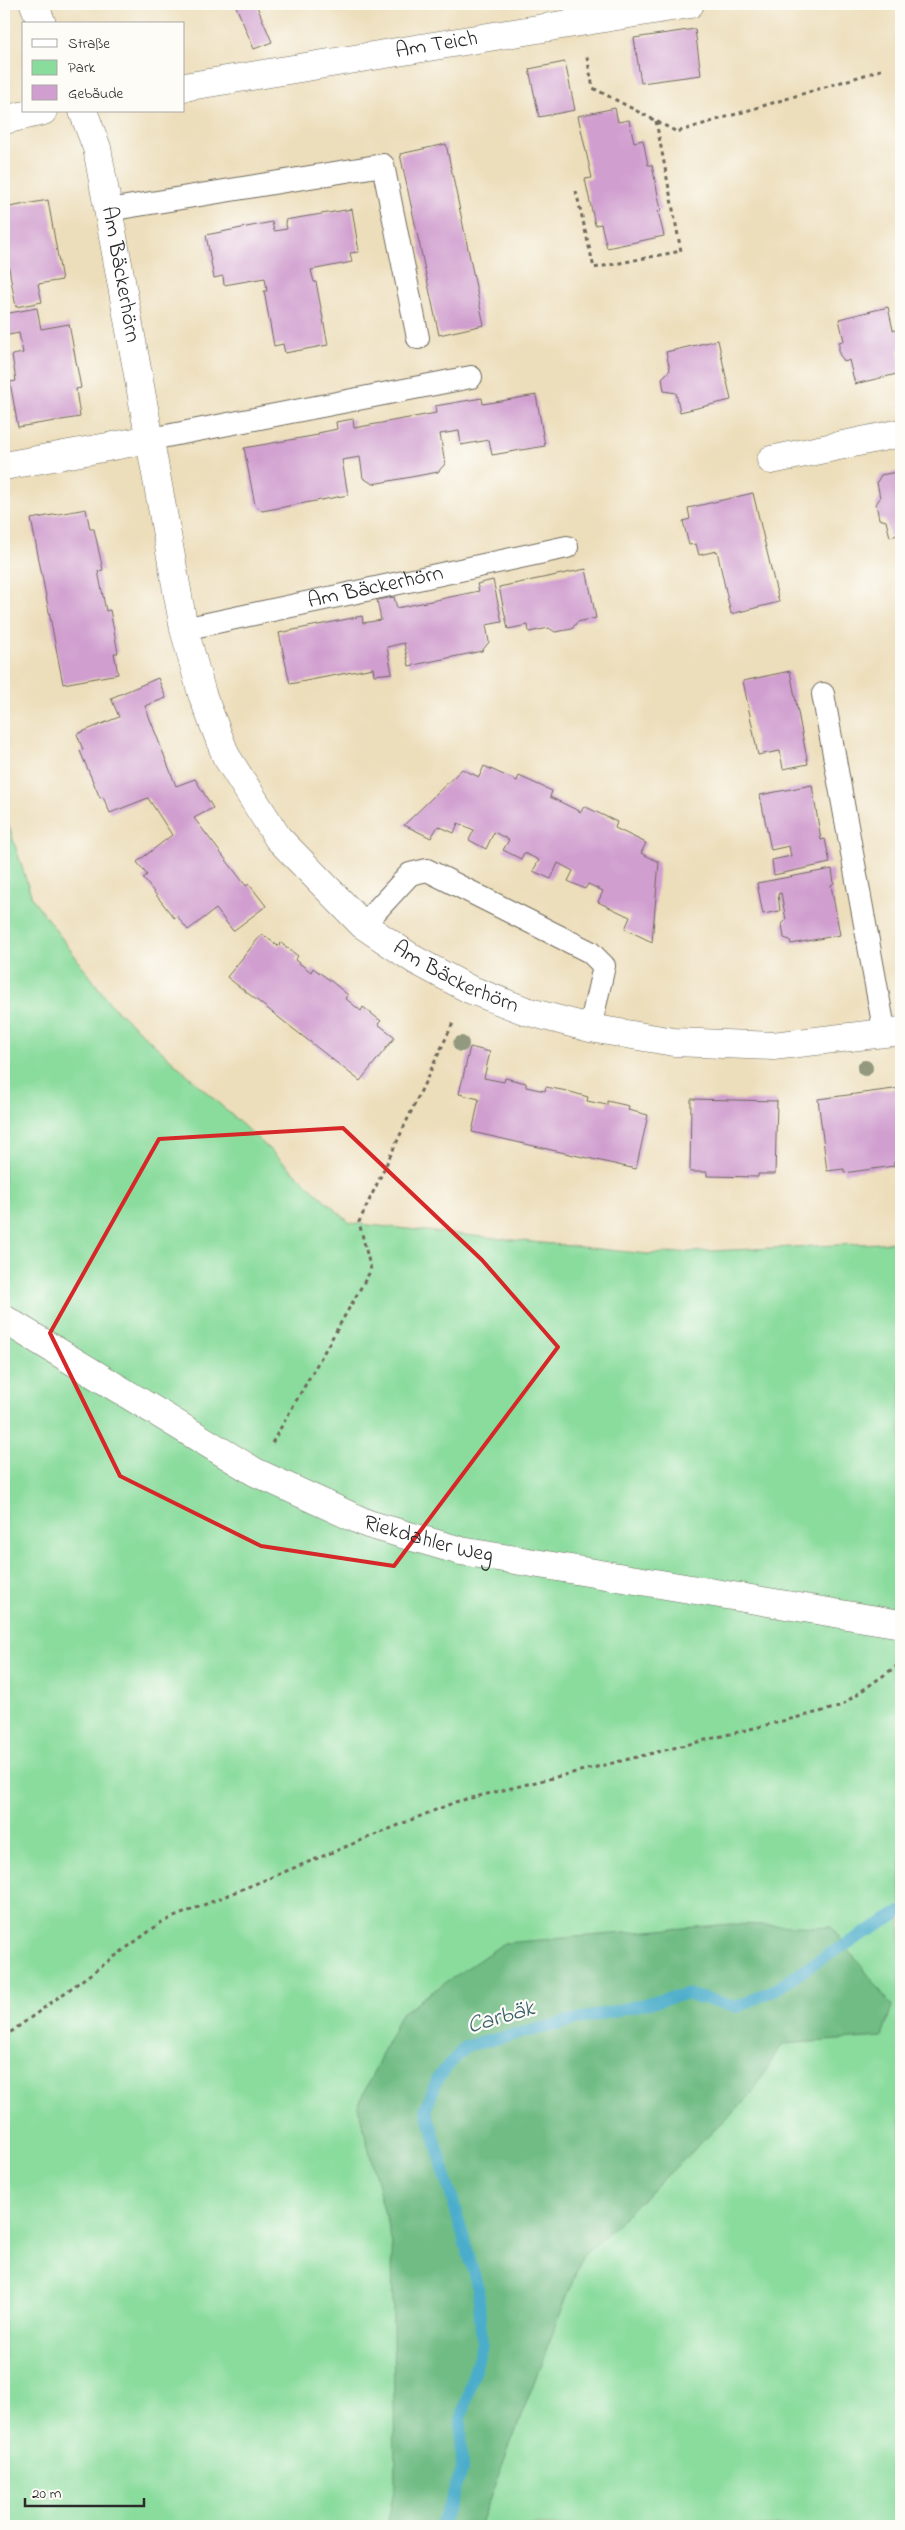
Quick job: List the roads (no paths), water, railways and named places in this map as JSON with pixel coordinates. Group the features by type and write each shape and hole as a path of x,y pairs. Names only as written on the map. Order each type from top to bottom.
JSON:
{"street":[{"path":"34,4 41,22"},
{"name":"Am Teich","path":"185,87 690,4"},
{"path":"4,120 39,112"},
{"name":"Am Bäckerhörn","path":"83,112 98,148 184,629 202,694 226,756 278,838 363,925 415,960 469,989 526,1011 590,1028 674,1042 774,1046 893,1032"},
{"path":"771,460 901,433"},
{"path":"4,466 151,438"},
{"name":"Riekdahler Weg","path":"4,1319 255,1472 368,1524 461,1551 901,1624"}],"lane":[{"path":"108,210 383,165 418,338"},
{"path":"151,438 471,377"},
{"name":"Am Bäckerhörn","path":"184,629 567,547"},
{"path":"823,694 893,1032"},
{"path":"363,925 410,874 427,870 590,952 604,966 590,1028"}],"waterway":[{"name":"Carbäk","path":"441,2526 462,2471 461,2420 482,2344 478,2288 426,2108 439,2076 466,2046 686,1994 737,2007 778,1988 819,1960 901,1912"}]}
